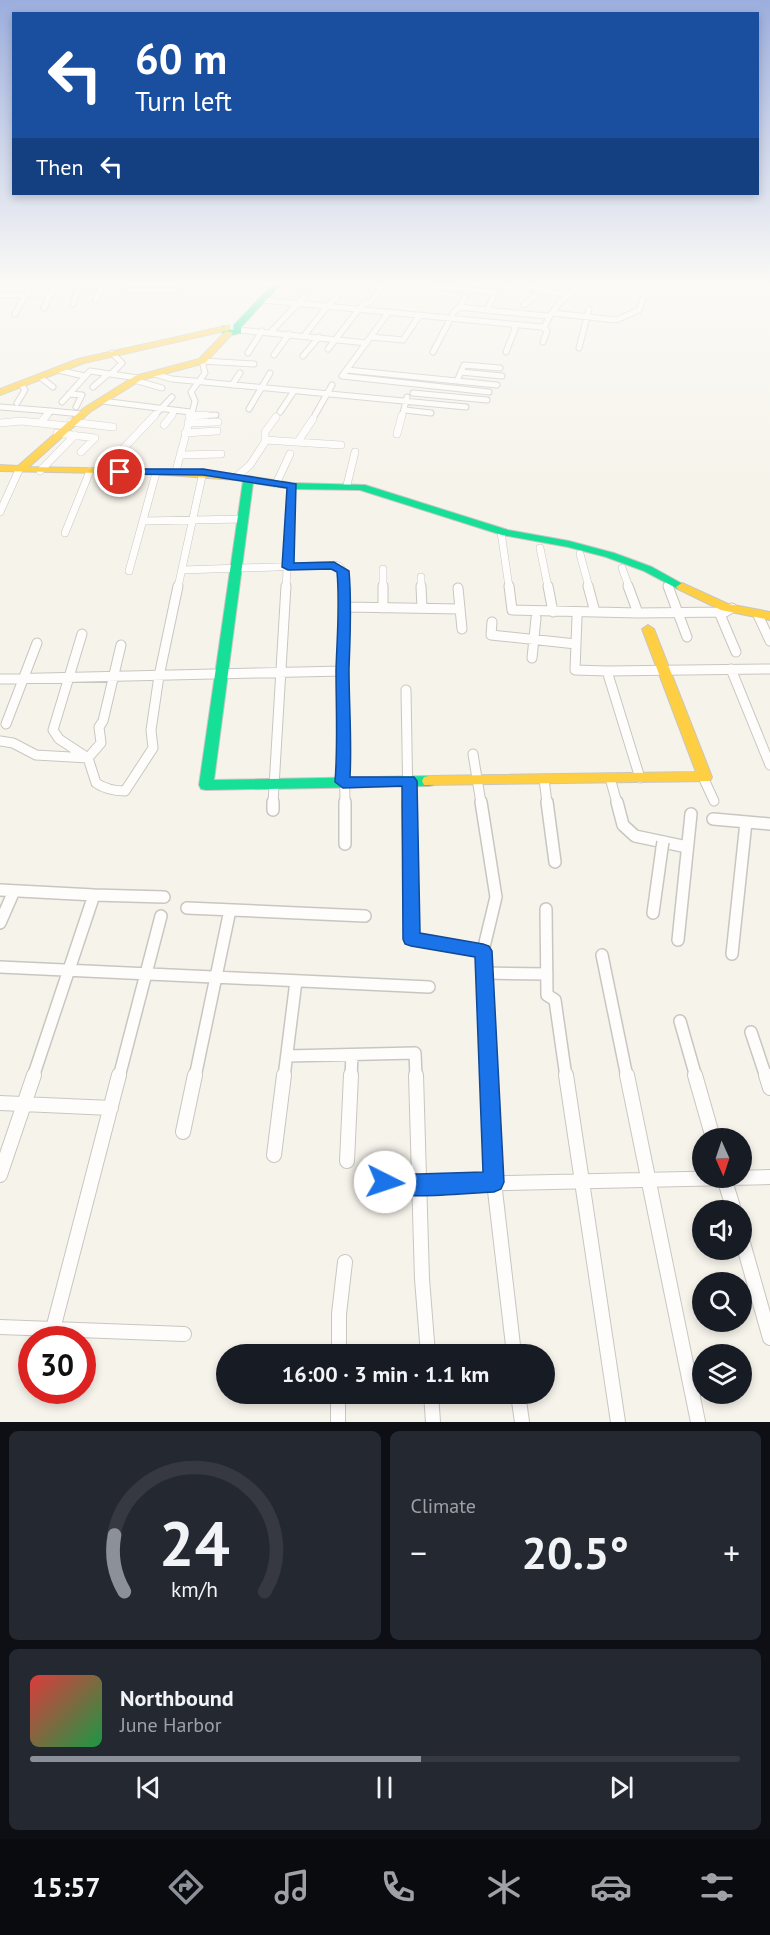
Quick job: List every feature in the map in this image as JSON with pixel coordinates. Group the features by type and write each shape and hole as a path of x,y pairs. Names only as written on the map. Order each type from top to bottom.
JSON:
{"street":[{"path":"0,392 81,361 135,348"},
{"path":"202,361 214,348"},
{"path":"248,353 251,348"},
{"path":"274,355 279,348"},
{"path":"303,356 310,348"},
{"path":"363,348 342,376 489,392"},
{"path":"433,352 435,348"},
{"path":"93,387 122,363 112,353"},
{"path":"457,381 464,365 497,368 494,358"},
{"path":"176,471 195,401 192,392 206,370 202,361"},
{"path":"0,512 19,470 71,423 136,379 202,361 254,364"},
{"path":"348,368 379,368"},
{"path":"348,368 497,385"},
{"path":"58,370 84,376"},
{"path":"62,402 90,371 136,379 162,387"},
{"path":"461,372 502,376"},
{"path":"232,385 240,373"},
{"path":"249,409 270,373"},
{"path":"154,374 172,379 466,407"},
{"path":"397,434 409,394 413,393 422,376"},
{"path":"40,377 53,387"},
{"path":"17,403 25,390 21,384"},
{"path":"299,441 332,385"},
{"path":"361,397 362,389"},
{"path":"294,391 265,432 265,440 242,478 243,519 206,786 476,779 703,777"},
{"path":"413,393 488,400"},
{"path":"39,471 71,423 82,395 69,394"},
{"path":"65,533 96,471 172,397"},
{"path":"102,401 217,419 188,423"},
{"path":"0,407 51,411 95,438 81,452"},
{"path":"405,410 431,413"},
{"path":"41,422 51,411"},
{"path":"164,425 175,411"},
{"path":"0,423 21,421 113,427"},
{"path":"185,433 217,431"},
{"path":"265,440 341,445"},
{"path":"346,484 355,452"},
{"path":"180,455 221,454"},
{"path":"276,484 290,454"},
{"path":"0,468 39,471 203,472 292,486 346,484 501,532 610,555 648,569 726,610"},
{"path":"129,571 156,472"},
{"path":"82,634 53,730 59,739 88,758 96,783 111,790 125,791 153,748 152,730 159,676 203,472"},
{"path":"273,810 292,486"},
{"path":"143,521 243,519"},
{"path":"501,532 512,610 638,613 726,610 764,615 770,641"},
{"path":"540,548 553,612"},
{"path":"580,554 595,612"},
{"path":"182,570 339,566 343,571 346,607 343,670 345,844"},
{"path":"622,568 638,613"},
{"path":"383,570 383,608"},
{"path":"421,577 422,608"},
{"path":"668,586 687,637"},
{"path":"458,588 462,629"},
{"path":"346,607 460,609"},
{"path":"726,610 736,652"},
{"path":"578,617 575,670 770,669"},
{"path":"532,658 536,618"},
{"path":"492,622 491,635 576,644"},
{"path":"648,629 714,801"},
{"path":"6,724 37,643"},
{"path":"88,758 101,742 99,728 103,721 121,645"},
{"path":"731,669 770,765"},
{"path":"0,679 343,670"},
{"path":"606,671 640,778"},
{"path":"406,690 411,939 483,951"},
{"path":"0,741 8,741 36,755 88,758"},
{"path":"473,754 496,897 483,951 494,1182 513,1344"},
{"path":"610,778 623,825 635,836 687,847"},
{"path":"544,779 555,862"},
{"path":"678,940 691,814"},
{"path":"713,819 770,824"},
{"path":"732,954 746,822"},
{"path":"653,912 662,844"},
{"path":"0,890 164,897"},
{"path":"0,923 14,891"},
{"path":"0,1175 94,895"},
{"path":"187,908 365,916"},
{"path":"546,909 547,995 555,1000 618,1422"},
{"path":"183,1132 230,910"},
{"path":"54,1326 161,916"},
{"path":"602,955 698,1422"},
{"path":"0,967 429,987"},
{"path":"484,973 547,974"},
{"path":"274,1155 296,981"},
{"path":"680,1021 710,1128"},
{"path":"751,1032 770,1088"},
{"path":"287,1056 415,1053 418,1185 427,1344"},
{"path":"347,1161 352,1055"},
{"path":"0,1103 111,1108"},
{"path":"752,1177 770,1177"},
{"path":"369,1181 418,1185 692,1179"},
{"path":"748,1260 770,1338"},
{"path":"339,1344 339,1314 345,1262"},
{"path":"0,1327 18,1328"},
{"path":"96,1331 184,1334"},
{"path":"338,1404 338,1422"},
{"path":"432,1404 433,1422"},
{"path":"519,1404 522,1422"}],"traffic: fast":[{"path":"246,479 292,486 361,487 506,533 569,544 610,555 648,569 682,587"},
{"path":"248,479 206,785 429,781"}],"traffic: slow":[{"path":"0,392 81,361 137,348"},
{"path":"19,470 87,410 138,378 202,361 214,348"},
{"path":"0,468 154,471 246,479"},
{"path":"682,587 725,607 770,616"},
{"path":"429,781 705,777 648,629"}],"route":[{"path":"120,472 203,472 292,486 288,567 334,565 339,566 343,571 346,607 343,670 345,740 343,782 409,781 411,939 483,951 494,1182 418,1185 385,1182"}]}
